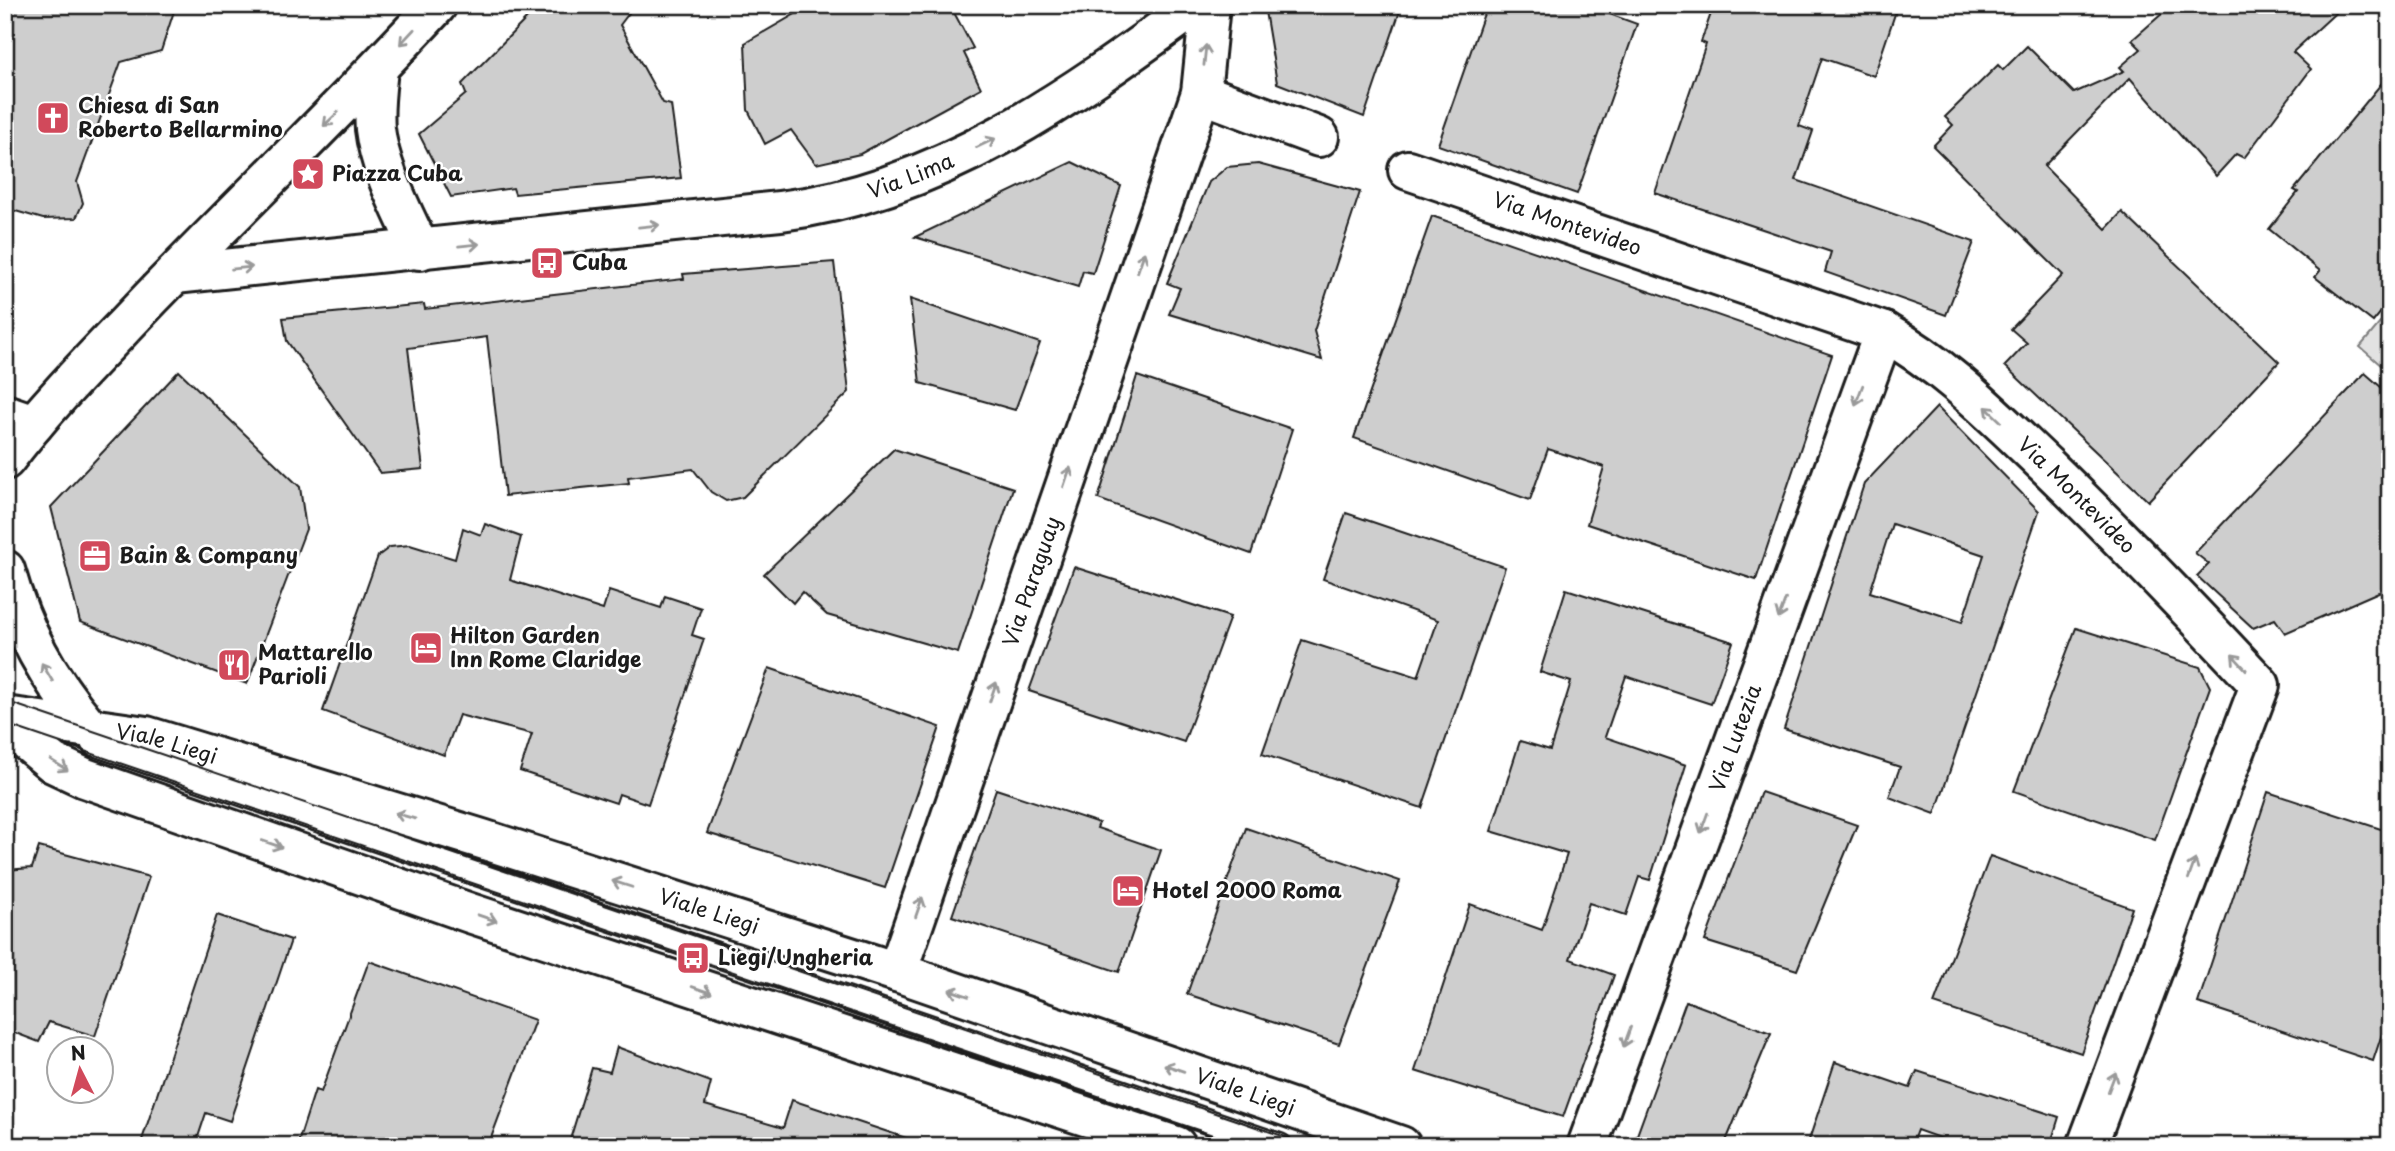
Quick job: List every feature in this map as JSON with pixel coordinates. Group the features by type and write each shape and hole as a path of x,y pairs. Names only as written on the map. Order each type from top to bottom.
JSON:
{"street":[{"path":"15,436 378,69 437,5"},
{"name":"Via Lima","path":"420,250 821,206 860,197 948,161 1026,122 1072,95 1196,5"},
{"name":"Via Paraguay","path":"897,972 1201,93 1210,5"},
{"path":"174,274 420,250 386,173 378,144 375,127 378,69"},
{"path":"1201,93 1319,137"},
{"name":"Via Montevideo","path":"1408,170 1884,332 1939,366 1988,410 2133,550 2260,685 2087,1146"},
{"name":"Via Lutezia","path":"1587,1146 1884,332"},
{"path":"5,570 34,650 49,676 88,726"},
{"name":"Viale Liegi","path":"5,717 88,726 164,741 897,972 1401,1146"},
{"path":"5,723 53,763 85,778 470,912 1176,1146"}],"lane":[{"name":"Viale Liegi","path":"5,717 180,770 1280,1146"}],"shaded area":[{"path":"2390,311 2390,373 2360,347"}],"building":[{"name":"Chiesa di San Roberto Bellarmino","path":"5,5 176,5 161,51 121,62 77,182 83,203 76,218 43,219 5,208"},
{"path":"540,5 635,5 620,25 663,103 671,105 681,178 515,194 513,188 451,197 419,134 466,94 462,84"},
{"path":"811,5 950,5 973,48 964,53 981,88 860,154 816,164 791,130 765,144 748,110 745,43"},
{"path":"1264,5 1402,5 1364,117 1277,83"},
{"path":"1487,5 1585,5 1637,24 1577,194 1438,145"},
{"path":"1714,5 1898,5 1874,76 1822,58 1799,126 1813,131 1796,180 1974,242 1946,315 1825,272 1831,252 1655,193 1706,44 1701,42"},
{"path":"2172,5 2344,5 2293,52 2311,69 2244,158 2236,154 2216,176 2130,78 2044,166 2106,229 2122,212 2279,362 2148,501 2005,366 2027,343 2011,329 2063,275 1933,146 1953,125 1945,117 1998,65 2003,70 2027,46 2074,93 2124,71 2120,67 2141,49 2132,40"},
{"path":"2390,73 2390,301 2373,322 2315,277 2320,271 2269,229 2298,192 2294,190"},
{"path":"1072,162 1121,186 1093,273 1083,271 1078,287 915,237"},
{"path":"1258,164 1360,192 1314,331 1322,360 1169,314 1180,288 1167,283 1209,182 1227,167"},
{"path":"1432,216 1832,355 1756,580 1587,524 1604,467 1548,449 1530,500 1354,438"},
{"path":"834,262 849,392 743,497 726,501 711,492 693,469 628,477 629,483 505,496 487,337 408,348 423,469 380,473 287,341 283,318 424,304 425,309 684,279 683,274"},
{"path":"910,299 1040,343 1015,410 920,383"},
{"path":"179,371 300,487 306,529 247,684 80,622 51,507"},
{"path":"2365,373 2390,395 2390,587 2285,633 2275,619 2253,628 2197,576 2209,564 2195,553"},
{"path":"1137,376 1292,429 1251,554 1098,499"},
{"path":"1937,407 2039,511 1935,814 1889,797 1900,767 1784,729 1864,484","holes":["1892,524 1984,555 1962,622 1870,592"]},
{"path":"894,449 1013,488 958,653 827,615 802,592 793,603 764,574"},
{"path":"1346,513 1505,567 1422,808 1262,754 1302,640 1418,677 1438,620 1323,579"},
{"path":"485,524 521,537 510,580 603,610 609,591 661,608 665,596 701,608 692,635 704,639 648,804 619,794 616,803 520,771 532,734 459,715 444,755 323,711 378,556 390,547 410,545 455,559 463,528 481,535"},
{"path":"1074,567 1230,617 1184,742 1029,691"},
{"path":"1566,589 1733,642 1711,704 1626,676 1605,737 1686,765 1650,880 1639,877 1626,915 1589,903 1570,959 1614,975 1563,1117 1415,1071 1470,904 1542,930 1567,854 1491,831 1520,741 1550,750 1571,682 1540,672"},
{"path":"2076,628 2200,667 2210,687 2155,840 2014,791"},
{"path":"769,668 940,727 885,888 707,833"},
{"path":"996,789 1099,823 1097,828 1161,850 1119,972 952,916"},
{"path":"1761,792 1857,825 1797,970 1705,941"},
{"path":"2268,792 2390,832 2390,1010 2373,1061 2198,1003"},
{"path":"1246,828 1400,881 1339,1044 1187,994"},
{"path":"39,847 149,877 95,1036 49,1022 39,1042 5,1029 5,870 32,868"},
{"path":"1990,856 2132,908 2081,1053 1934,1004"},
{"path":"217,915 291,940 230,1121 206,1113 195,1146 140,1146"},
{"path":"369,961 535,1020 488,1146 297,1146 315,1090 321,1092"},
{"path":"1686,1001 1771,1033 1724,1146 1633,1146"},
{"path":"617,1047 711,1082 705,1105 783,1128 792,1100 909,1139 908,1146 568,1146 592,1068 610,1072"},
{"path":"1835,1062 1910,1088 1917,1071 2059,1117 2050,1146 1962,1146 1917,1130 1911,1146 1807,1146"}],"tram line":[{"path":"5,701 1312,1146"},
{"path":"5,724 1245,1146"}],"place":[{"name":"Chiesa di San Roberto Bellarmino","path":"53,118"},
{"name":"Piazza Cuba","path":"308,174"},
{"name":"Cuba","path":"547,263"},
{"name":"Bain & Company","path":"95,556"},
{"name":"Hilton Garden Inn Rome Claridge","path":"426,648"},
{"name":"Mattarello Parioli","path":"234,665"},
{"name":"Hotel 2000 Roma","path":"1128,891"},
{"name":"Liegi/Ungheria","path":"693,958"}]}
